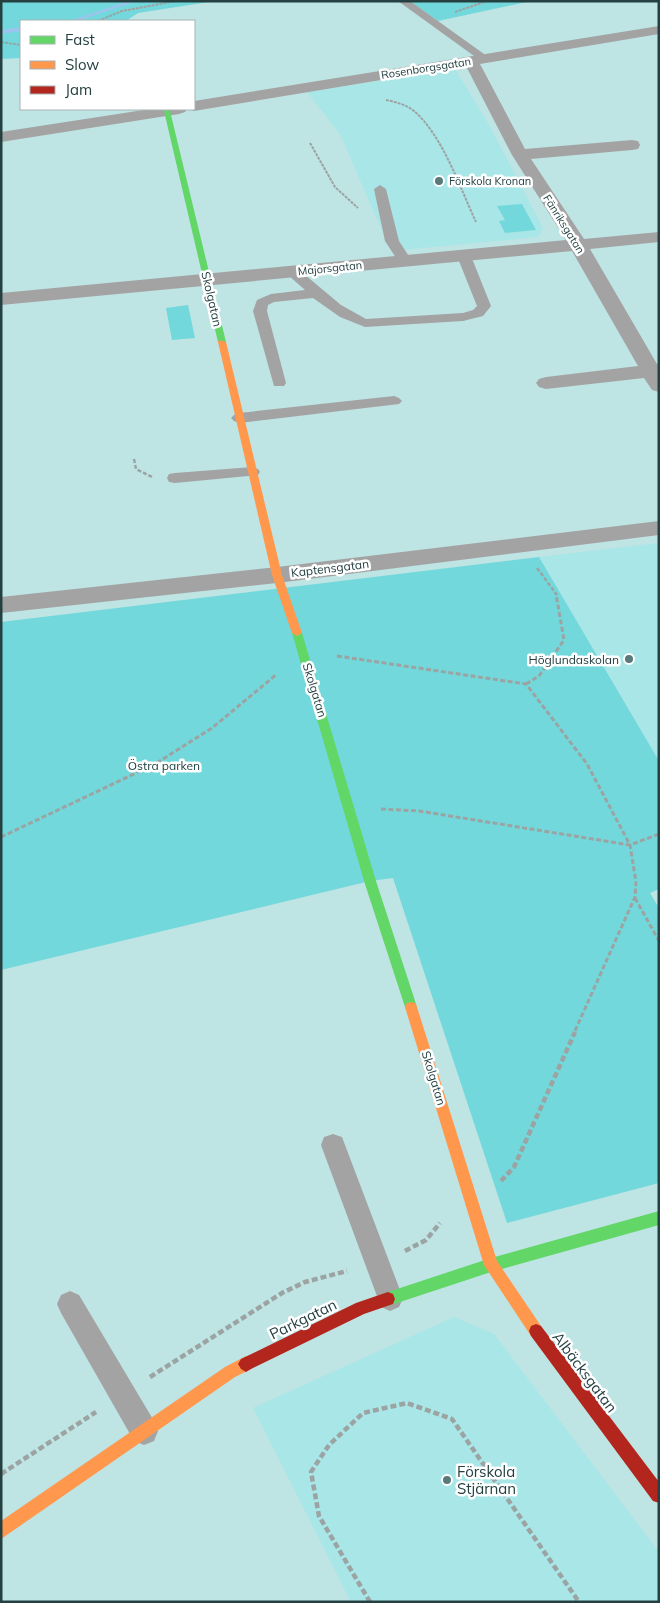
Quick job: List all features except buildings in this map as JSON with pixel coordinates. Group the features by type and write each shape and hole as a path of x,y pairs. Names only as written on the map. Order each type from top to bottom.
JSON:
{"street":[{"name":"Rosenborgsgatan","path":"195,106 659,30"},
{"name":"Fänriksgatan","path":"478,60 520,155 578,244 656,376"},
{"path":"1,136 165,110"},
{"name":"Skolgatan","path":"171,110 239,418 277,575 303,651 370,881 423,1042 491,1265"},
{"path":"520,155 632,144"},
{"name":"Majorsgatan","path":"1,299 659,237"},
{"path":"546,382 656,376"},
{"name":"Kaptensgatan","path":"1,605 277,575 659,528"},
{"name":"Parkgatan","path":"1,1531 230,1372 361,1308 491,1265 659,1218"},
{"name":"Albäcksgatan","path":"491,1265 521,1312 659,1495"}],"lane":[{"name":"Fänriksgatan","path":"403,1 478,60"},
{"path":"380,189 392,241 405,261"},
{"path":"293,272 336,310 350,318 365,323 463,317 478,313 484,306 464,256"},
{"path":"279,383 260,310 262,303 271,298 316,293"},
{"path":"239,418 394,402"},
{"path":"175,478 252,472"},
{"path":"333,1145 390,1298"},
{"path":"70,1304 144,1430"}],"path":[{"path":"100,20 122,11 176,1"},
{"path":"1,42 20,45"},
{"path":"385,99 398,102 415,111 428,126 476,222"},
{"path":"310,143 332,185 348,201 388,223"},
{"path":"1,837 155,764 212,728 254,695 303,651 526,684 539,676 564,640 557,595 533,563"},
{"path":"470,1194 500,1182 514,1167 635,897 636,882 630,845 587,764 526,684"},
{"path":"350,808 419,811 630,845 659,834"},
{"path":"635,897 659,941"},
{"path":"397,1256 426,1240 444,1216"},
{"path":"142,1382 282,1294 305,1282 352,1270"},
{"path":"370,1602 319,1516 311,1472 329,1445 363,1413 408,1403 452,1419 579,1602"},
{"path":"1,1474 101,1409"}],"shaded area":[{"name":"Förskola Kronan","path":"455,69 489,125 543,228 538,237 391,251 340,134 307,92"},
{"name":"Höglundaskolan","path":"659,543 659,761 539,557"},
{"name":"Förskola Stjärnan","path":"454,1317 494,1334 659,1552 659,1602 351,1602 253,1408"}],"green space":[{"path":"1,1 215,1 138,13 128,20 20,20 20,58 1,59"},
{"path":"410,1 531,1 438,21"},
{"path":"522,204 536,230 505,233 499,221 505,220 497,206"},
{"path":"188,305 195,338 172,340 166,308"},
{"name":"Östra parken","path":"539,557 659,761 659,889 650,893 659,908 659,1183 507,1223 393,878 370,881 1,970 1,622"}],"waterway":[{"path":"75,20 135,1"},
{"path":"1,32 20,29"}],"traffic: fast":[{"path":"167,111 222,342"},
{"path":"297,633 370,881 411,1007"},
{"path":"388,1299 491,1265 659,1218"}],"traffic: slow":[{"path":"222,342 277,575 297,633"},
{"path":"411,1007 491,1265 536,1331"},
{"path":"1,1531 230,1372 246,1364"}],"traffic: jam":[{"path":"246,1364 361,1308 388,1299"},
{"path":"536,1331 659,1495"}],"place":[{"name":"Förskola Kronan","path":"439,181"},
{"name":"Höglundaskolan","path":"629,659"},
{"name":"Förskola Stjärnan","path":"447,1480"}]}
